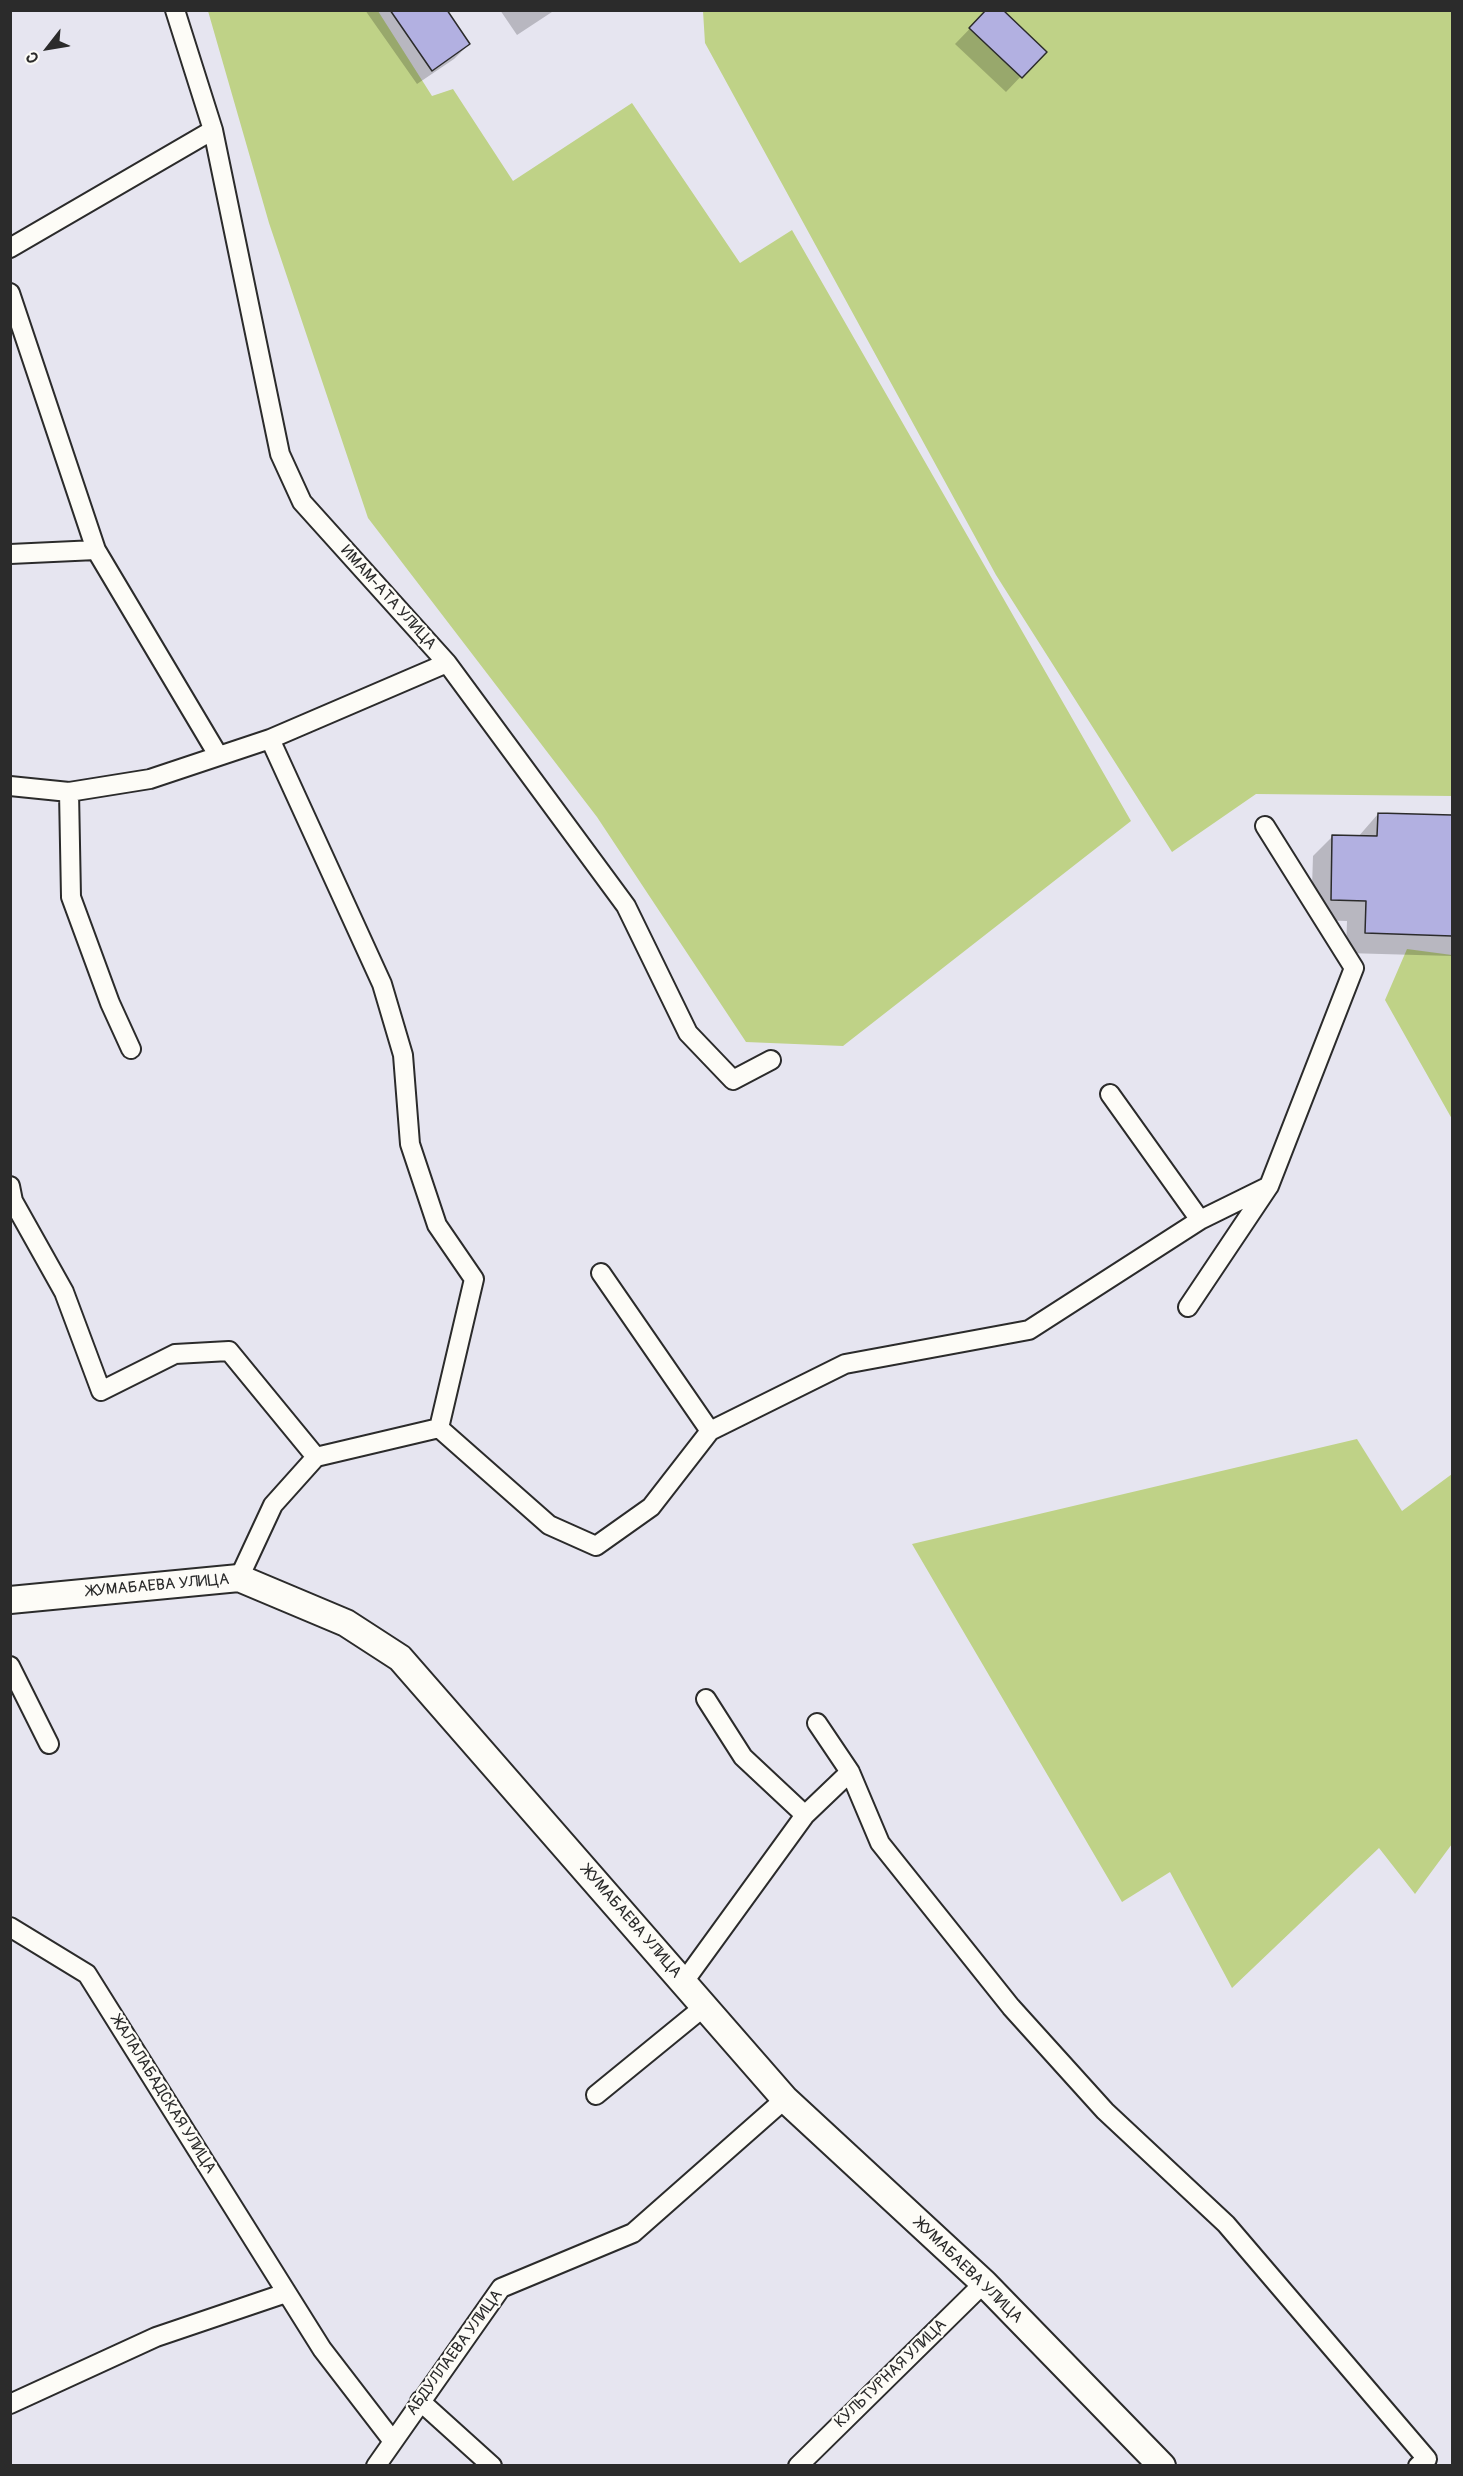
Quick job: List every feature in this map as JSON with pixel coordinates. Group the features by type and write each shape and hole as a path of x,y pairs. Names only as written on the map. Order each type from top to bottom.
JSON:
{"street":[{"name":"ИМАМ-АТА УЛИЦА","path":"175,10 213,130 279,454 302,502 447,663 626,906 688,1033 733,1080 771,1060"},
{"path":"10,248 213,130"},
{"path":"10,293 96,550 218,755"},
{"path":"10,554 96,550"},
{"path":"10,786 69,792 150,779 270,739 447,663"},
{"path":"270,739 382,984 403,1055 410,1144 437,1226 474,1279 439,1428"},
{"path":"69,792 71,897 110,1003 131,1049"},
{"path":"1188,1307 1269,1186 1354,968 1264,826"},
{"path":"1110,1094 1200,1221"},
{"path":"10,1186 13,1201 64,1292 101,1391 175,1354 229,1351 316,1457"},
{"path":"439,1428 549,1525 596,1546 651,1507 710,1431 845,1364 1029,1330 1200,1221 1269,1186"},
{"path":"601,1273 710,1431"},
{"path":"239,1578 273,1505 316,1457 439,1428"},
{"name":"ЖУМАБАЕВА УЛИЦА","path":"10,1600 239,1578 346,1623 400,1658 785,2100 984,2283 1162,2466"},
{"path":"10,1666 49,1744"},
{"path":"706,1699 742,1757 805,1815"},
{"path":"817,1723 850,1772 880,1843 1011,2007 1105,2111 1226,2224 1427,2459 1418,2466"},
{"path":"683,1983 805,1815 850,1772"},
{"name":"ЖАЛАЛАБАДСКАЯ УЛИЦА","path":"10,1927 87,1974 322,2349 392,2440"},
{"path":"596,2095 705,2006"},
{"name":"АБДУЛЛАЕВА УЛИЦА","path":"376,2466 392,2440 501,2288 633,2233 785,2100"},
{"name":"КУЛЬТУРНАЯ УЛИЦА","path":"798,2466 984,2283"},
{"path":"10,2404 156,2337 286,2293"},
{"path":"420,2401 492,2466"}],"green space":[{"path":"208,11 378,11 432,96 453,89 513,181 632,103 740,263 792,230 1131,821 843,1046 746,1042 597,817 368,518 269,223"},
{"path":"703,11 1452,11 1452,796 1256,794 1172,852 996,575 705,43"},
{"path":"1407,949 1452,955 1452,1119 1385,1000"},
{"path":"1357,1439 1402,1511 1452,1474 1452,1844 1415,1894 1379,1848 1232,1988 1170,1872 1122,1902 912,1544"}],"building":[{"path":"390,10 447,10 470,44 432,71"},
{"path":"986,10 1003,10 1047,52 1022,78 969,28"},
{"path":"1378,813 1452,815 1452,936 1365,933 1366,901 1331,900 1332,835 1377,836"}]}
